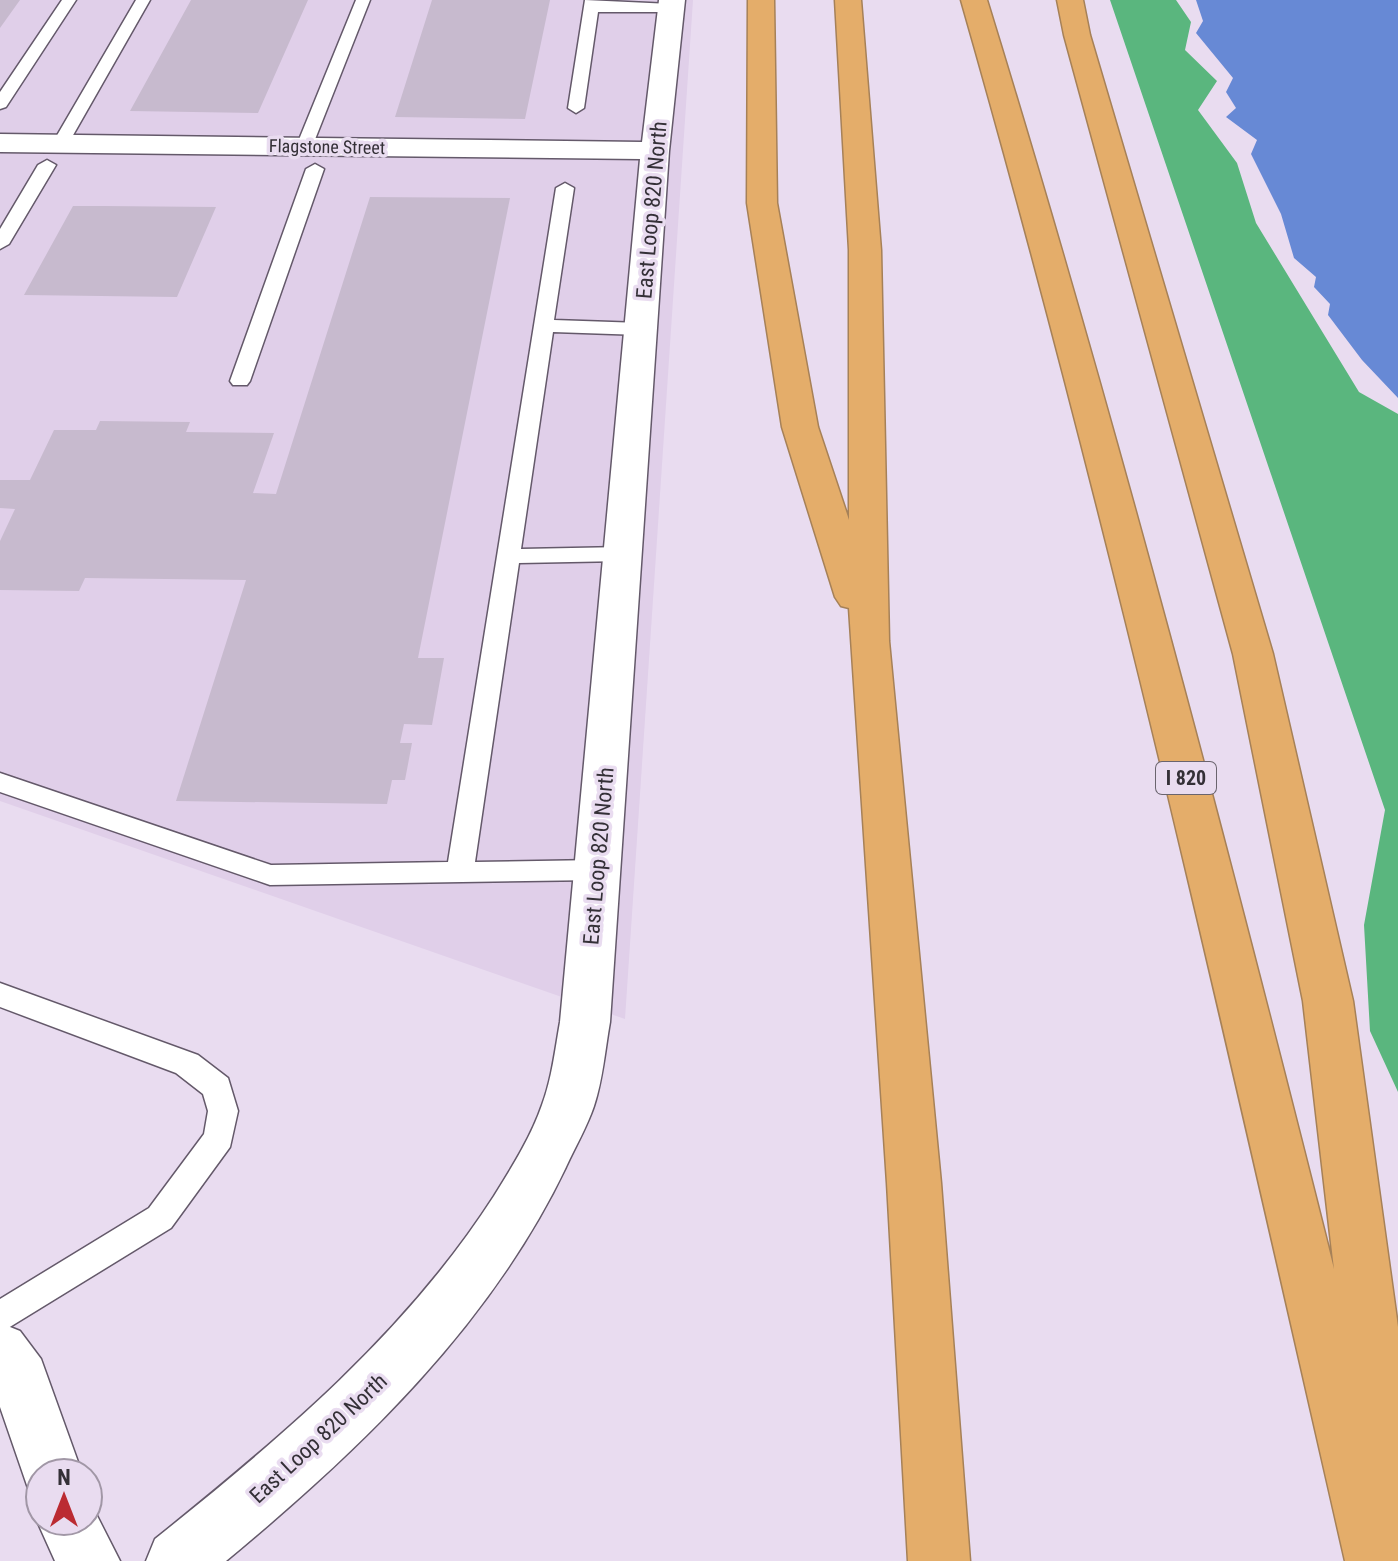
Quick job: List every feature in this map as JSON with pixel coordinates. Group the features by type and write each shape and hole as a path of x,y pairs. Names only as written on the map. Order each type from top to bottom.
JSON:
{"highway":[{"path":"761,0 762,203 800,427 869,641"},
{"path":"848,0 865,250 869,641 914,1183 939,1561"},
{"name":"I 820","path":"974,0 1021,152 1125,529 1376,1561"},
{"path":"1070,0 1077,35 1253,654 1324,985 1398,1552"}],"street":[{"name":"East Loop 820 North","path":"177,1561 276,1481 426,1334 503,1233 565,1114 585,1022 654,162 672,4"},
{"name":"Flagstone Street","path":"0,143 54,154 654,162"},
{"name":"Flagstone Street","path":"0,165 54,154"},
{"path":"0,1350 20,1379 47,1457"},
{"path":"76,1537 89,1561"}],"lane":[{"path":"0,104 69,0"},
{"path":"0,244 143,0"},
{"path":"240,381 363,0"},
{"path":"576,108 592,4 672,4"},
{"path":"460,872 565,188"},
{"path":"544,326 641,329"},
{"path":"508,556 623,554"},
{"path":"0,782 270,875 597,870"},
{"path":"0,995 187,1064 217,1087 223,1111 219,1138 160,1218 0,1317"}],"shaded area":[{"path":"0,0 693,0 625,1019 0,801"}],"green space":[{"path":"1110,0 1176,0 1191,22 1185,50 1217,81 1198,110 1237,163 1256,223 1359,392 1398,414 1398,1092 1370,1031 1364,925 1385,810"}],"water":[{"path":"1196,0 1398,0 1398,398 1362,360 1328,315 1330,304 1314,287 1316,277 1294,258 1281,214 1251,154 1257,140 1226,117 1236,108 1226,92 1233,78 1196,33 1203,21"}],"building":[{"path":"0,0 20,0 0,28"},
{"path":"191,0 308,0 258,113 130,111"},
{"path":"432,0 550,0 525,119 395,117"},
{"path":"370,197 510,198 418,658 444,658 432,725 404,724 400,743 412,743 405,780 392,780 387,804 176,801 246,580 85,578 79,591 0,590 0,541 15,509 0,508 0,480 30,480 54,430 96,430 100,421 190,422 186,432 274,433 253,493 276,494"},
{"path":"73,206 216,207 177,297 24,295"}]}
